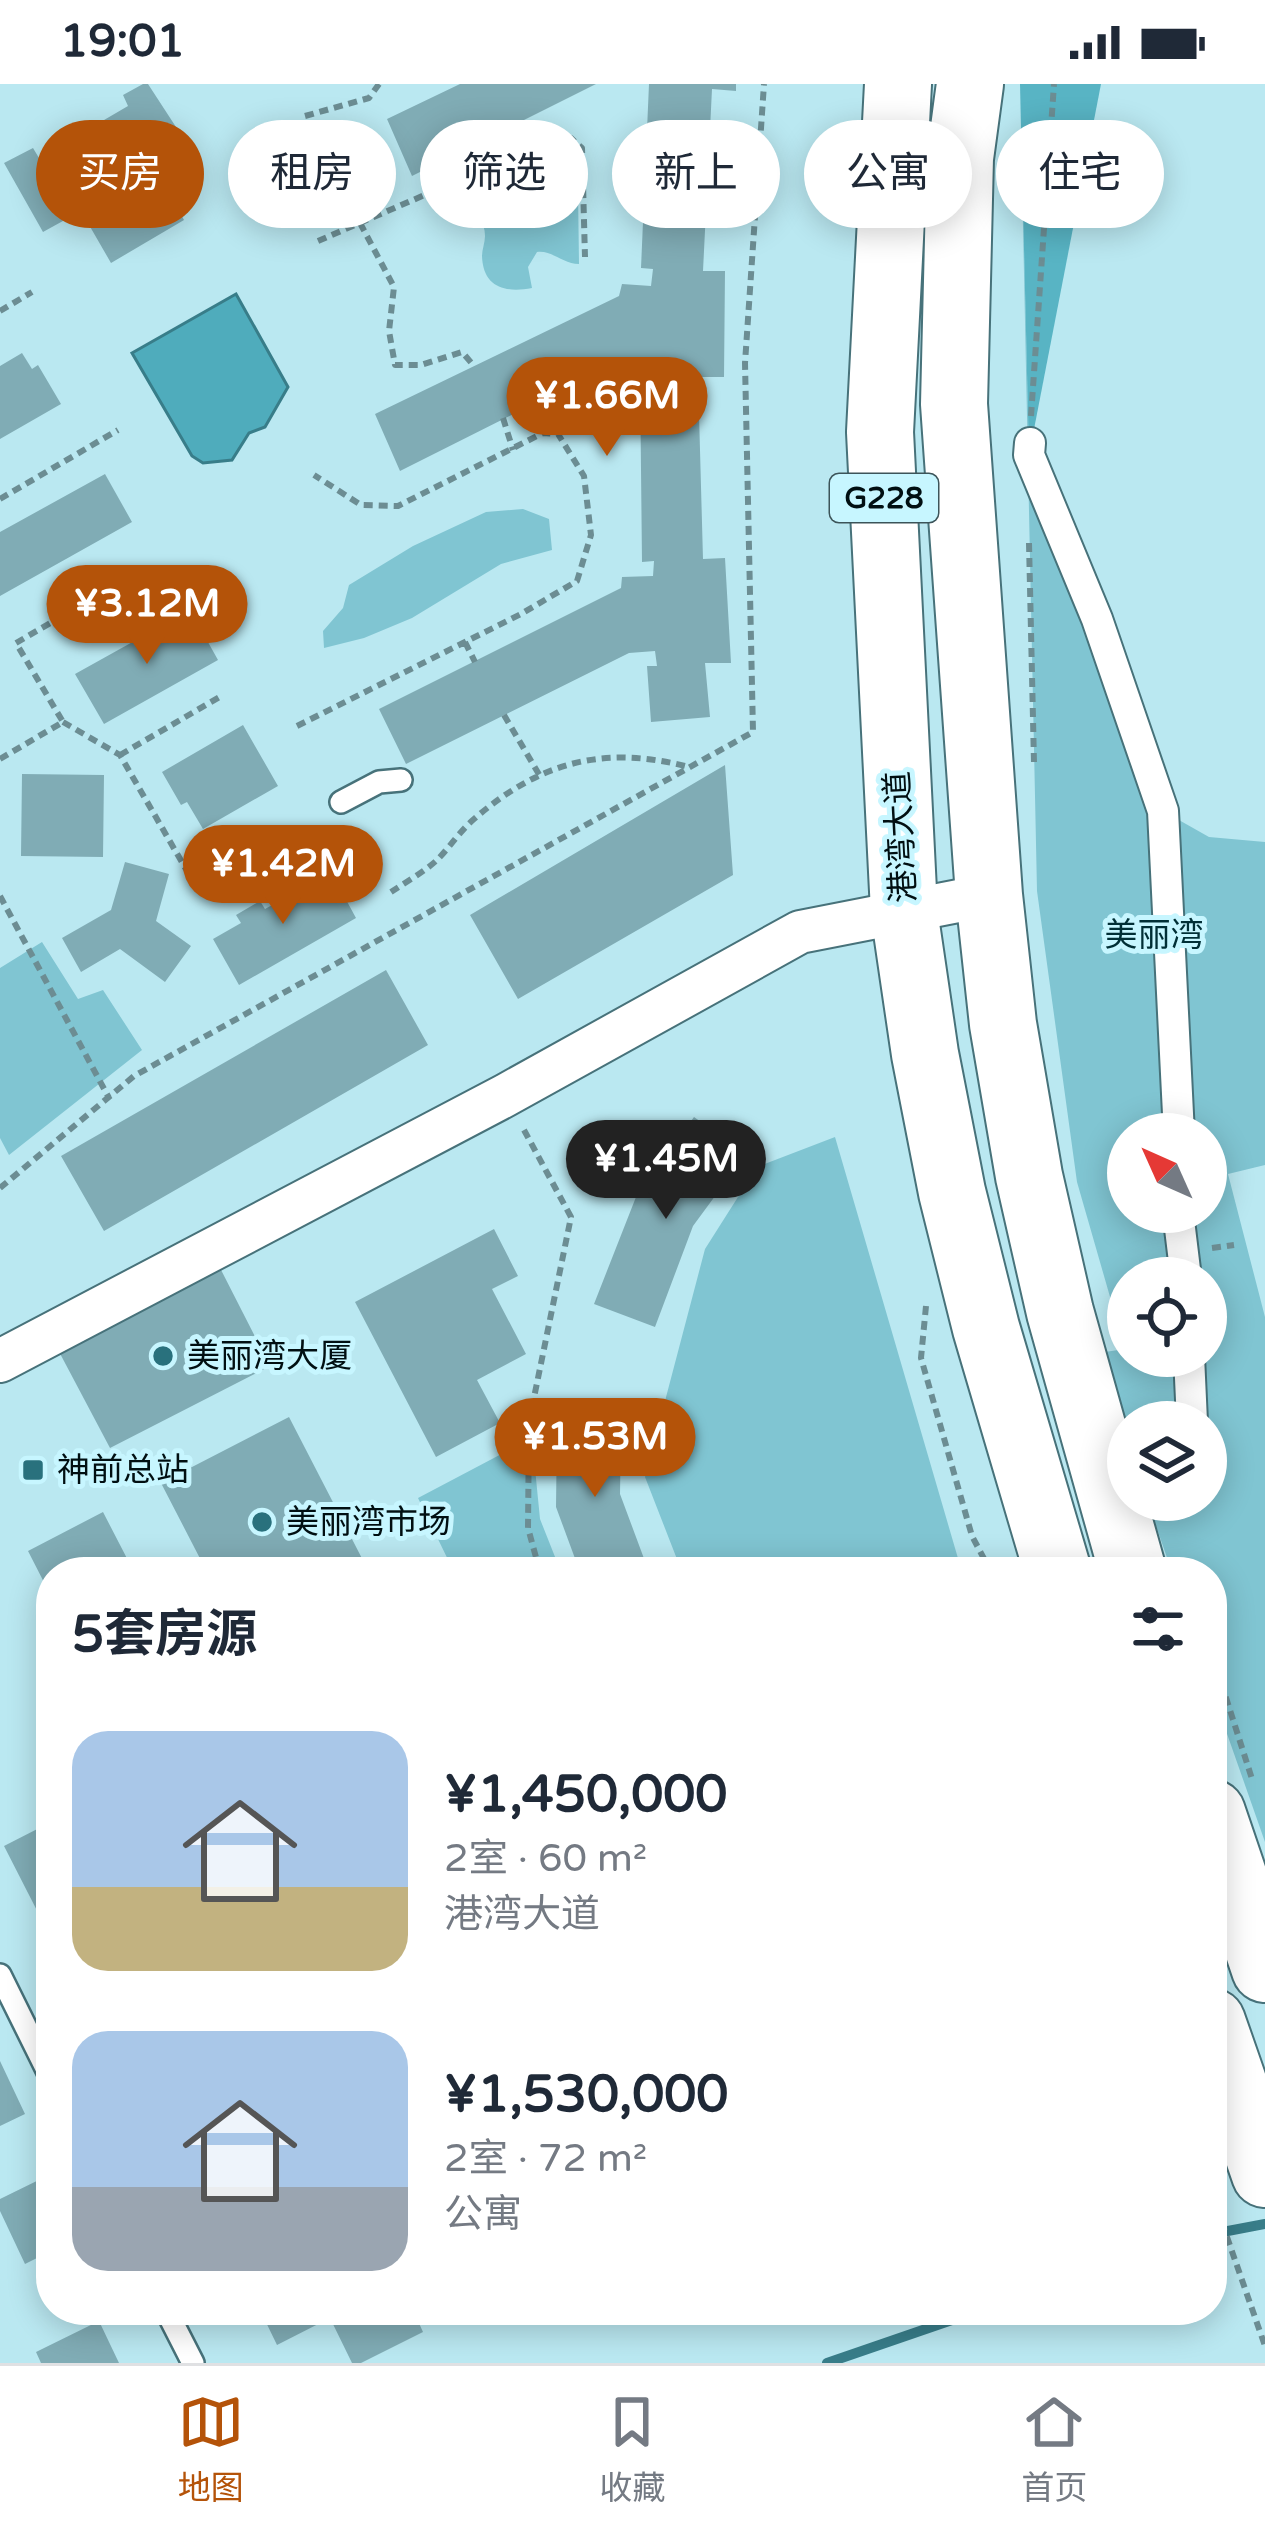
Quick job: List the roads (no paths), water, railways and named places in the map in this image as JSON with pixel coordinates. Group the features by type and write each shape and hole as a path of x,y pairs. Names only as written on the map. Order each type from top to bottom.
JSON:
{"highway":[{"name":"港湾大道","path":"898,84 880,432 904,911 952,1192 1054,1557"},
{"name":"G228","path":"970,84 960,158 954,404 989,895 1003,1024 1029,1176 1060,1312 1129,1557"},
{"path":"1235,1804 1265,1970"},
{"path":"1227,2064 1265,2172"}],"street":[{"path":"1029,449 1097,619 1163,811 1178,1113"},
{"path":"0,1361 506,1095 800,932 989,895"}],"lane":[{"path":"340,802 379,782 400,780"},
{"path":"0,1975 36,2048"},
{"path":"174,2325 193,2363"}],"waterway":[{"path":"1227,2231 1265,2224"},
{"path":"827,2363 937,2325"}],"place":[{"name":"美丽湾大厦","path":"163,1356"},
{"name":"神前总站","path":"33,1470"},
{"name":"美丽湾市场","path":"262,1522"}],"park label":[{"name":"美丽湾","path":"1154,935"}]}
